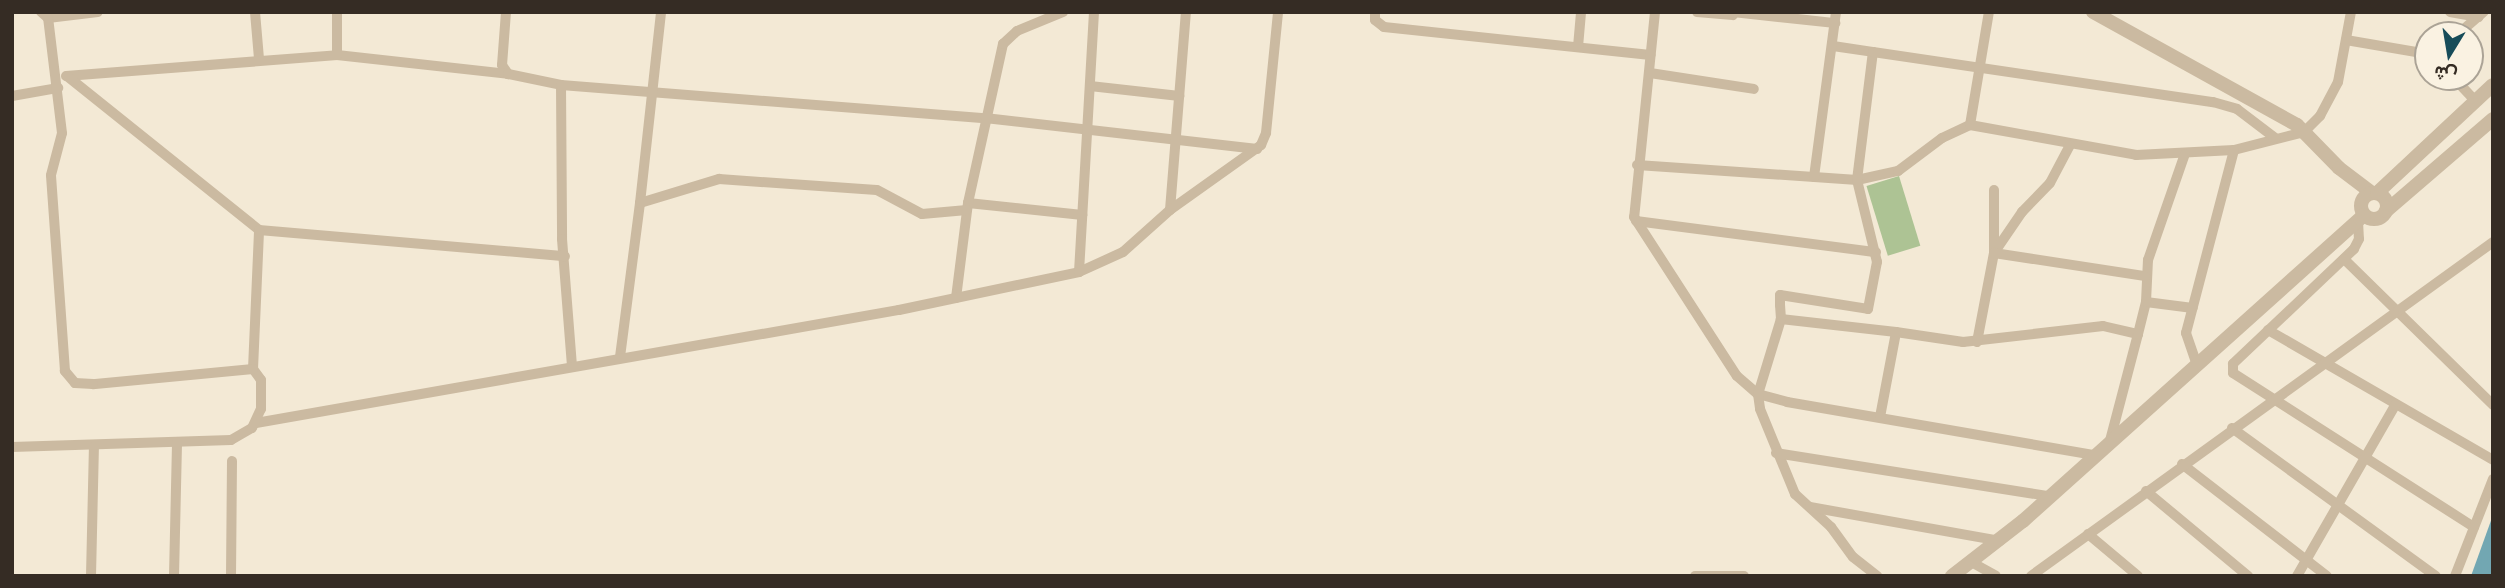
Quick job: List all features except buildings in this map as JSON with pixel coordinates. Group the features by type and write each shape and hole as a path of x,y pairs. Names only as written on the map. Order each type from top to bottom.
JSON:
{"street":[{"path":"98,12 44,15 60,80 61,146 51,175 65,371 70,378 93,384 253,369"},
{"path":"255,12 259,59"},
{"path":"337,12 337,55"},
{"path":"506,12 502,65 508,74"},
{"path":"620,357 655,92 661,12"},
{"path":"956,298 967,206 1005,39 1063,12"},
{"path":"1079,272 1094,12"},
{"path":"1170,210 1186,12"},
{"path":"12,447 94,447 231,440 256,423 956,298 1079,272 1123,251 1170,210 1257,149 1266,133 1279,12"},
{"path":"1375,12 1375,20 1384,27 1651,55"},
{"path":"1578,47 1581,12"},
{"path":"1655,12 1650,73 1637,165 1636,220 1724,359 1758,394 1776,453 1795,494 1831,527 1853,557 1877,576"},
{"path":"1697,12 1836,18 1814,177"},
{"path":"1970,125 1982,68 1989,12"},
{"path":"2093,12 2300,128 2339,168 2387,203 2386,211"},
{"path":"1637,165 1857,180 1898,171 1941,138 1970,125 2136,155 2234,150 2300,128 2334,95 2351,12"},
{"path":"2450,12 2481,15"},
{"path":"2346,40 2414,52"},
{"path":"1833,46 2213,102 2247,115 2275,138"},
{"path":"1864,327 1876,252 1857,180 1873,52"},
{"path":"12,96 60,80 259,59 337,55 508,74 561,85 985,118 1257,149"},
{"path":"1650,73 1754,89"},
{"path":"60,80 259,230 565,256"},
{"path":"561,85 565,256 572,365"},
{"path":"1952,576 2000,541 2197,365 2361,214 2375,193 2493,85"},
{"path":"1090,86 1179,96"},
{"path":"2464,91 2474,102"},
{"path":"2361,214 2374,219 2386,211 2493,119"},
{"path":"1994,253 2022,212 2050,183 2070,145"},
{"path":"2197,365 2186,340 2234,150"},
{"path":"2110,441 2146,302 2145,276 2155,231 2185,154"},
{"path":"2339,168 2361,214 2359,239 2344,259 2268,330 2232,368 2474,527"},
{"path":"640,203 719,179 877,190 922,214 967,206 1082,215"},
{"path":"1977,342 1994,253 1994,190"},
{"path":"1636,220 1876,252"},
{"path":"256,423 261,380 253,369 259,230"},
{"path":"2031,576 2182,464 2493,242"},
{"path":"1994,253 2145,276"},
{"path":"2344,259 2493,405"},
{"path":"1758,394 1781,319 1780,295 1868,309"},
{"path":"2146,302 2193,308"},
{"path":"1781,319 1977,342 2103,326 2138,334"},
{"path":"2268,330 2493,460"},
{"path":"1880,417 1896,332"},
{"path":"1758,394 2094,455"},
{"path":"2297,576 2396,404"},
{"path":"2232,428 2436,576"},
{"path":"174,576 177,442"},
{"path":"92,576 94,447"},
{"path":"1776,453 2049,496"},
{"path":"232,461 232,576"},
{"path":"2182,464 2327,576"},
{"path":"2455,576 2493,479"},
{"path":"2146,491 2248,576"},
{"path":"1807,507 2000,541"},
{"path":"2088,534 2138,576"},
{"path":"1973,563 1996,576"},
{"path":"1695,576 1744,576"}],"green space":[{"path":"1899,176 1920,246 1888,256 1866,186"}],"water":[{"path":"2493,515 2493,576 2471,576"}]}
